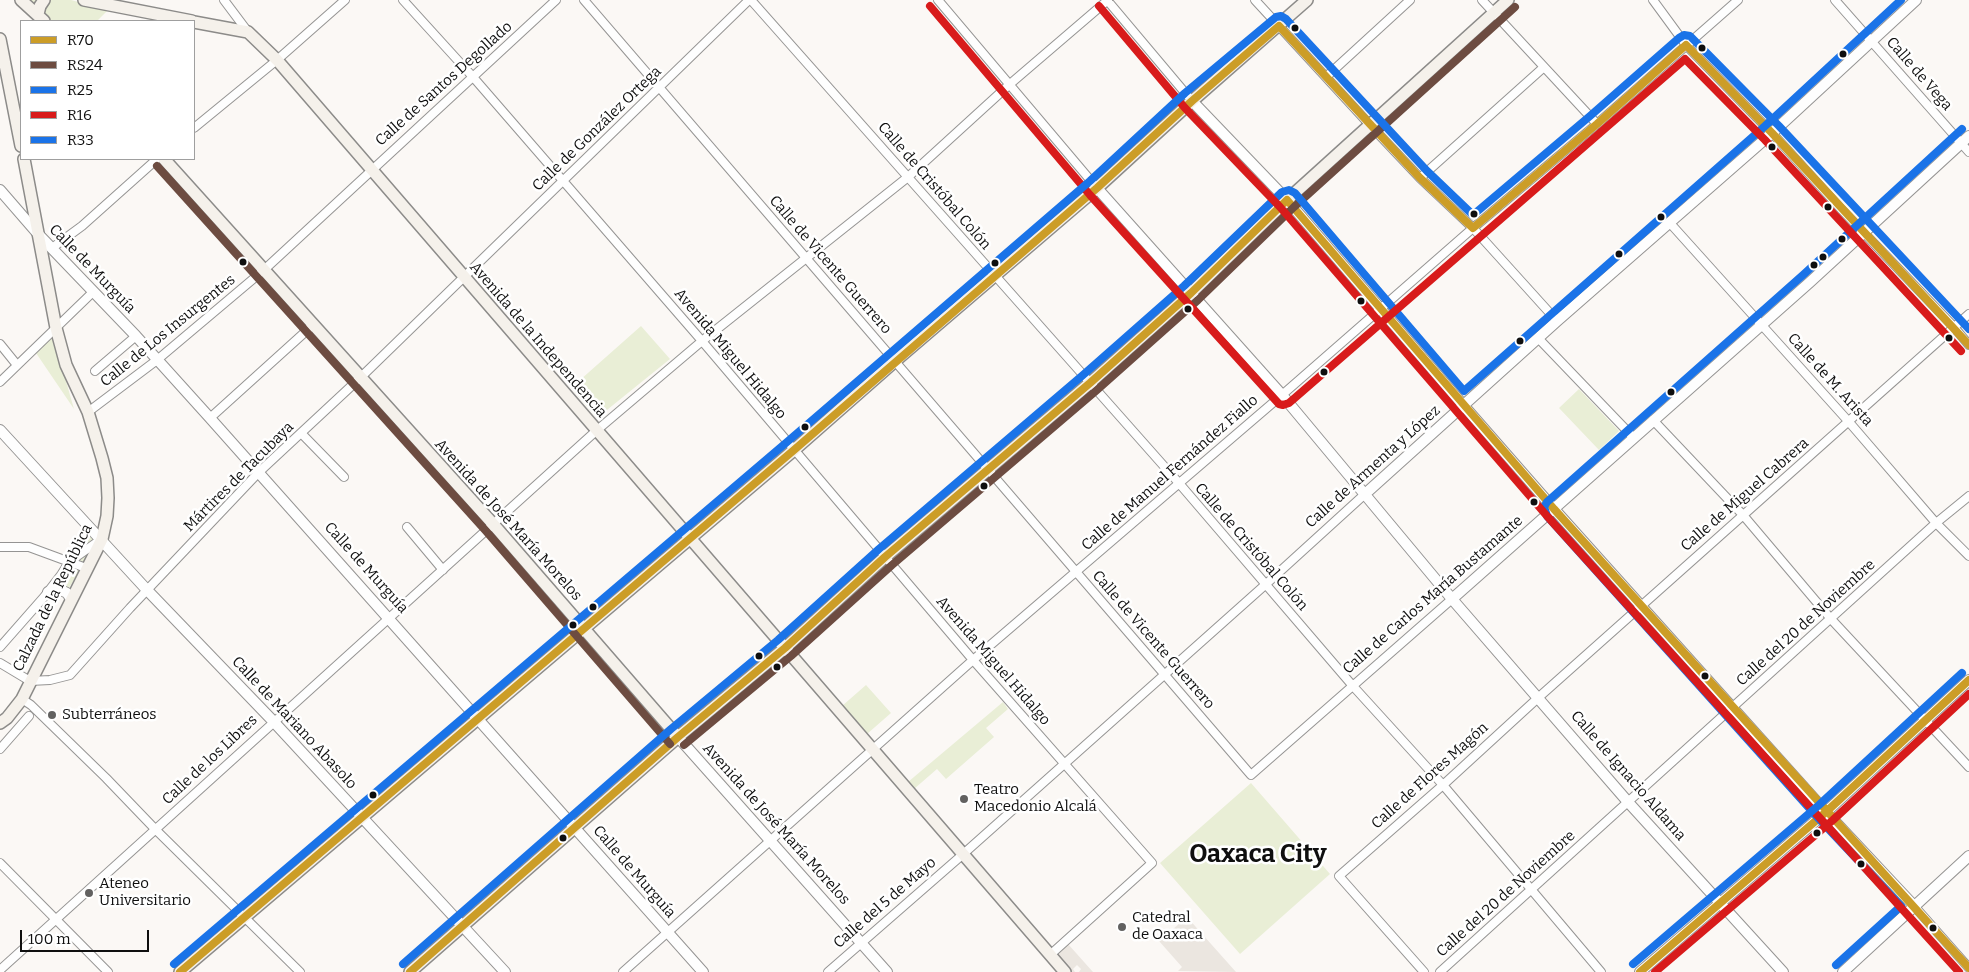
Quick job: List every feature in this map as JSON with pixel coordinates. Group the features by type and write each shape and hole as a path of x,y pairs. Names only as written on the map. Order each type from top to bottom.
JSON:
{"main road":[{"path":"21,0 41,18"},
{"path":"41,18 38,10 44,0"},
{"path":"84,0 188,20"},
{"path":"180,972 690,540 895,361 995,277 1307,0"},
{"path":"410,972 678,737 784,649 885,557 1090,383 1191,293 1288,200 1508,0"},
{"path":"195,21 248,32"},
{"name":"Avenida de la Independencia","path":"248,32 277,60 372,168 464,278 1065,972"},
{"path":"0,39 20,141"},
{"name":"Calzada de la República","path":"0,723 7,718 22,699 102,539 107,516 107,478 88,412 66,365 56,328 24,160"},
{"name":"Avenida de José María Morelos","path":"165,160 493,524 678,737"}],"street":[{"name":"Avenida de la Independencia","path":"224,0 248,32"},
{"path":"195,127 277,60 345,0"},
{"name":"Avenida Miguel Hidalgo","path":"403,0 473,77 702,341 972,660 1152,863 1050,955"},
{"name":"Calle de Santos Degollado","path":"264,269 556,0"},
{"name":"Calle de Vicente Guerrero","path":"584,0 660,86 1251,775"},
{"name":"Calle de González Ortega","path":"464,278 750,0"},
{"name":"Calle de Cristóbal Colón","path":"750,0 1178,482 1352,685 1443,785 1601,972"},
{"path":"938,0 1097,188"},
{"path":"1107,0 1192,101 1288,200 1463,405 1732,709 1969,968"},
{"name":"Calle de los Libres","path":"0,970 273,721 390,618 596,431 702,341 908,177 1010,84 1107,0"},
{"path":"1255,0 1420,178 1473,228 1557,321"},
{"path":"1326,77 1410,0"},
{"path":"1482,0 1597,124"},
{"path":"1653,0 1686,45 1772,133 1969,345"},
{"name":"Calle de Manuel Fernández Fiallo","path":"623,972 972,660 1382,309 1473,228 1597,124 1738,0"},
{"name":"Calle de Vega","path":"1835,0 1965,140 1969,152"},
{"name":"Calle de Armenta y López","path":"962,855 1266,585 1557,321 1772,133 1916,0"},
{"path":"1420,178 1544,67"},
{"name":"Calle de Carlos María Bustamante","path":"1251,775 1554,509 1965,140"},
{"path":"52,248 82,226 156,160"},
{"name":"Calle de Ignacio Aldama","path":"1097,188 1282,395 1452,598 1628,802 1783,972"},
{"name":"Calle de Murguía","path":"0,190 39,235 136,336 259,472 704,972"},
{"name":"Calle de M. Arista","path":"1669,222 1849,422 1936,523 1969,556"},
{"name":"Calle de Los Insurgentes","path":"88,412 157,360 264,269"},
{"name":"Mártires de Tacubaya","path":"30,681 50,680 70,675 147,590 259,472 464,278"},
{"path":"0,382 93,292"},
{"name":"Calle de Miguel Cabrera","path":"1539,697 1969,314"},
{"path":"210,418 314,324"},
{"path":"95,372 136,336"},
{"path":"1538,338 1633,437"},
{"path":"0,344 17,365"},
{"path":"1653,420 1743,515 1832,619 1969,768"},
{"name":"Calle de Mariano Abasolo","path":"0,430 147,590 273,721 505,972"},
{"path":"301,433 344,477"},
{"name":"Calle del 20 de Noviembre","path":"1440,972 1936,523 1969,496"},
{"path":"406,527 443,570"},
{"path":"0,647 48,592 69,562 102,539"},
{"path":"0,547 29,547 86,568"},
{"path":"48,592 62,590 71,599"},
{"path":"0,663 30,681"},
{"path":"1640,972 1826,812 1969,680"},
{"name":"Calle de Flores Magón","path":"1424,972 1339,876 1443,785 1539,697"},
{"path":"22,699 99,771 300,972"},
{"path":"0,749 29,716"},
{"name":"Avenida de José María Morelos","path":"678,737 887,972"},
{"name":"Calle del 5 de Mayo","path":"828,972 962,855"},
{"path":"1843,972 1969,856"},
{"path":"0,863 108,972"}],"green space":[{"path":"26,0 71,0 108,10 98,20 48,20"},
{"path":"641,326 670,359 597,418 571,388"},
{"path":"53,336 74,409 36,353"},
{"path":"1579,389 1619,431 1599,450 1559,408"},
{"path":"92,532 101,539 68,589 61,579"},
{"path":"866,685 891,713 867,734 842,706"},
{"path":"1003,702 1008,709 986,728 994,737 946,779 937,769 914,789 908,782"},
{"path":"1251,783 1330,874 1240,954 1160,863"}],"shaded area":[{"path":"1187,917 1236,972 1178,971 1182,967 1159,941"},
{"path":"1068,944 1093,972 1079,972 1081,969 1077,965 1073,969 1075,972 1068,972 1054,956"}],"transit line":[{"name":"R25","path":"403,964 671,729 778,640 879,549 1083,375 1184,286 1282,192 1289,190 1295,193 1464,391 1765,126 1901,0"},
{"name":"R16","path":"930,6 1090,195 1279,404 1289,403 1685,59 1765,140 1961,351"},
{"name":"R16","path":"1099,6 1185,108 1280,207 1547,516 1959,972"},
{"name":"RS24","path":"684,745 791,656 892,565 1097,390 1198,300 1294,207 1515,7"},
{"name":"R33","path":"174,964 787,442 1090,181 1185,93 1276,17 1281,16 1286,19 1427,171 1473,215 1679,38 1684,35 1690,36 1779,126 1969,329"},
{"name":"R70","path":"180,972 794,450 1097,188 1192,101 1279,26 1420,178 1473,228 1597,124 1686,45 1772,133 1969,345"},
{"name":"R25","path":"1836,965 1901,906 1819,819 1547,516 1544,507 1547,502 1803,275 1962,129"},
{"name":"RS24","path":"157,166 486,531 670,744"},
{"name":"R70","path":"410,972 678,737 785,648 885,557 1090,383 1191,293 1287,200 1554,509 1969,968"},
{"name":"R33","path":"1633,964 1819,805 1962,673"},
{"name":"R70","path":"1640,972 1826,812 1969,680"},
{"name":"R16","path":"1655,972 1833,820 1969,694"}],"place":[{"name":"Subterráneos","path":"52,715"},
{"name":"Teatro Macedonio Alcalá","path":"964,799"},
{"name":"Ateneo Universitario","path":"89,893"},
{"name":"Catedral de Oaxaca","path":"1122,927"}],"district":[{"name":"Oaxaca City","path":"1258,855"}]}
